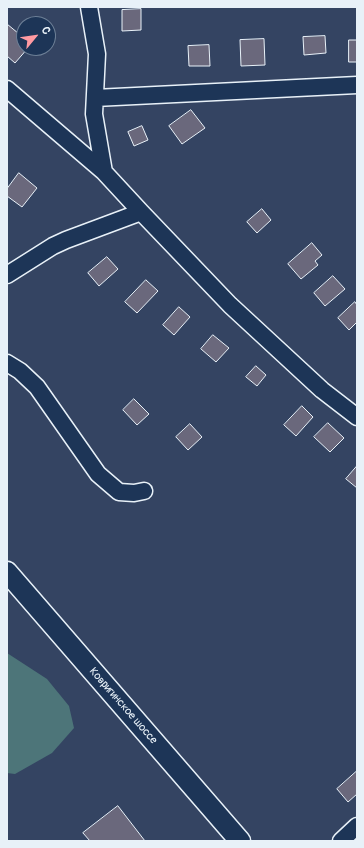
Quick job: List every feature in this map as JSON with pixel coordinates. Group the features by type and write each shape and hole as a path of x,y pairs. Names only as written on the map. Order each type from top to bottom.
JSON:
{"main road":[{"name":"Ковригинское шоссе","path":"7,572 240,841"}],"street":[{"path":"89,7 97,54 94,114 104,172"},
{"path":"95,98 357,85"},
{"path":"7,89 104,172 230,305 322,390 357,417"},
{"path":"7,275 53,246 141,212"},
{"path":"7,363 20,371 37,388 98,474 108,484 119,492 134,493 144,491"},
{"path":"341,841 357,826"}],"green space":[{"path":"7,653 47,679 69,706 74,728 52,753 15,774 7,773"}],"building":[{"path":"141,9 141,30 122,31 122,10"},
{"path":"7,24 16,31 16,56 21,56 15,63 7,56"},
{"path":"325,36 326,53 304,55 303,37"},
{"path":"264,39 265,65 241,66 240,40"},
{"path":"349,40 357,40 357,62 349,62"},
{"path":"209,45 210,66 189,66 188,46"},
{"path":"191,110 205,128 182,144 169,126"},
{"path":"142,126 148,140 134,146 128,132"},
{"path":"19,173 37,188 22,207 7,196 7,189"},
{"path":"262,209 271,220 257,233 247,222"},
{"path":"312,243 322,255 315,261 318,265 301,279 288,264"},
{"path":"107,257 118,269 99,286 88,273"},
{"path":"333,276 345,289 325,306 314,293"},
{"path":"146,280 158,291 137,313 125,302"},
{"path":"355,302 357,305 357,322 349,330 338,318"},
{"path":"179,307 190,317 174,335 163,325"},
{"path":"213,335 229,348 216,362 201,349"},
{"path":"256,366 266,375 257,386 246,377"},
{"path":"134,399 149,414 137,425 123,410"},
{"path":"302,406 313,417 296,436 284,425"},
{"path":"328,423 344,438 330,452 314,437"},
{"path":"190,424 202,437 188,450 176,437"},
{"path":"357,466 357,488 346,479"},
{"path":"357,771 357,794 348,802 337,789"},
{"path":"118,806 145,841 90,841 83,833"}]}
